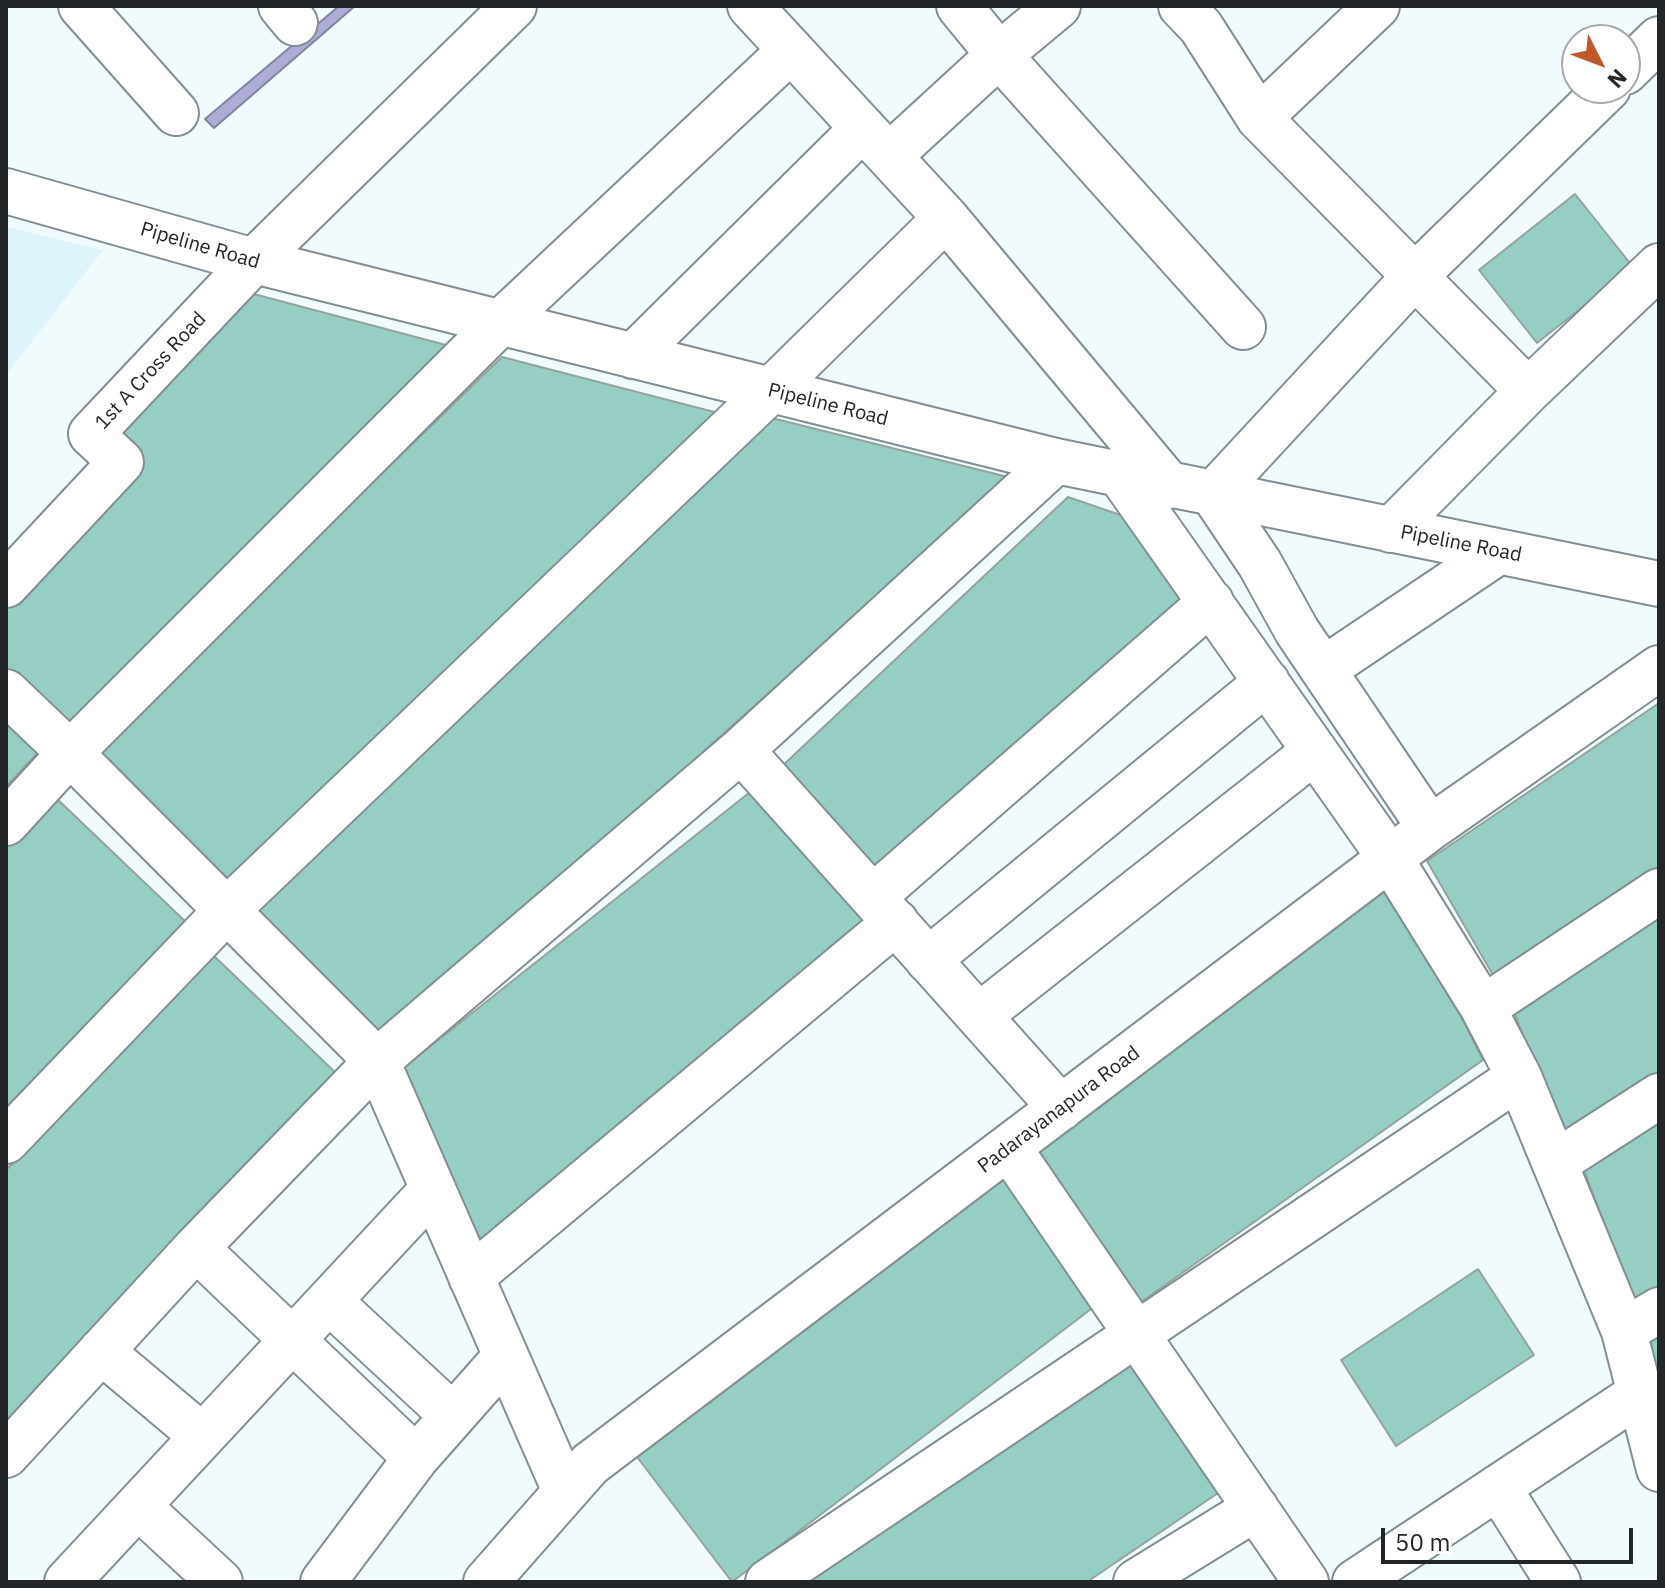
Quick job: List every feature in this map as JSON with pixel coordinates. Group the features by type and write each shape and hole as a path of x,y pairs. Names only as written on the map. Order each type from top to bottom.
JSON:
{"street":[{"path":"81,6 176,113"},
{"path":"254,261 514,6"},
{"path":"750,6 946,218 1170,486"},
{"path":"959,6 999,55 1243,327"},
{"path":"633,356 876,142 999,55 1058,6"},
{"path":"1181,6 1201,27 1259,118 1528,391"},
{"path":"1259,118 1377,6"},
{"path":"1641,56 1659,39"},
{"path":"6,823 70,753 500,323 791,50"},
{"path":"1430,828 1297,631 1260,564 1213,494 1415,276 1592,104"},
{"name":"Pipeline Road","path":"6,191 254,261 1056,461 1659,584"},
{"path":"6,1141 227,910 771,390 946,218"},
{"name":"1st A Cross Road","path":"6,585 121,462 91,434 254,261"},
{"path":"1391,530 1528,391 1659,266"},
{"path":"6,1455 196,1248 377,1061 741,750 1056,461"},
{"path":"1121,476 1390,858 1483,1008 1519,1077 1555,1163 1642,1321 1639,1394 1657,1452"},
{"path":"1324,669 1498,552"},
{"path":"471,1277 885,909 1211,602"},
{"name":"Padarayanapura Road","path":"486,1582 590,1464 1430,828 1659,668"},
{"path":"928,960 1267,682"},
{"path":"6,692 377,1061 565,1491"},
{"path":"741,750 1061,1108"},
{"path":"980,1015 1315,751"},
{"path":"1483,1008 1659,891"},
{"path":"768,1582 1519,1077"},
{"path":"1555,1163 1659,1096"},
{"path":"1009,1148 1306,1582"},
{"path":"67,1582 433,1189"},
{"path":"196,1248 416,1458"},
{"path":"329,1301 453,1416"},
{"path":"101,1351 202,1436"},
{"path":"323,1582 416,1458 506,1356"},
{"path":"1355,1582 1639,1394"},
{"path":"1498,1487 1558,1582"},
{"path":"138,1506 220,1582"},
{"path":"1136,1582 1189,1568 1256,1508"}],"shaded area":[{"path":"6,227 103,250 6,375"}],"water":[{"path":"339,6 355,6 214,128 205,119"}],"building":[{"path":"1575,194 1633,267 1537,343 1479,270"},
{"path":"250,293 446,345 65,727 6,671 6,606 116,430"},
{"path":"502,357 722,414 225,887 91,755"},
{"path":"764,416 1008,477 385,1039 249,909"},
{"path":"1068,497 1129,518 1192,605 872,883 779,769"},
{"path":"1659,703 1659,872 1497,982 1427,861"},
{"path":"6,712 43,747 6,787"},
{"path":"755,788 869,924 479,1256 398,1072"},
{"path":"55,797 188,924 6,1115 6,848"},
{"path":"1391,878 1483,1060 1134,1307 1027,1154"},
{"path":"1659,901 1659,1079 1564,1138 1511,1005"},
{"path":"212,954 339,1076 6,1425 6,1170"},
{"path":"1659,1106 1659,1288 1634,1303 1579,1157"},
{"path":"997,1169 1099,1303 732,1582 631,1449"},
{"path":"1478,1269 1534,1355 1396,1446 1341,1360"},
{"path":"1659,1323 1659,1419 1642,1333"},
{"path":"1129,1361 1221,1491 1087,1582 800,1582"}]}
